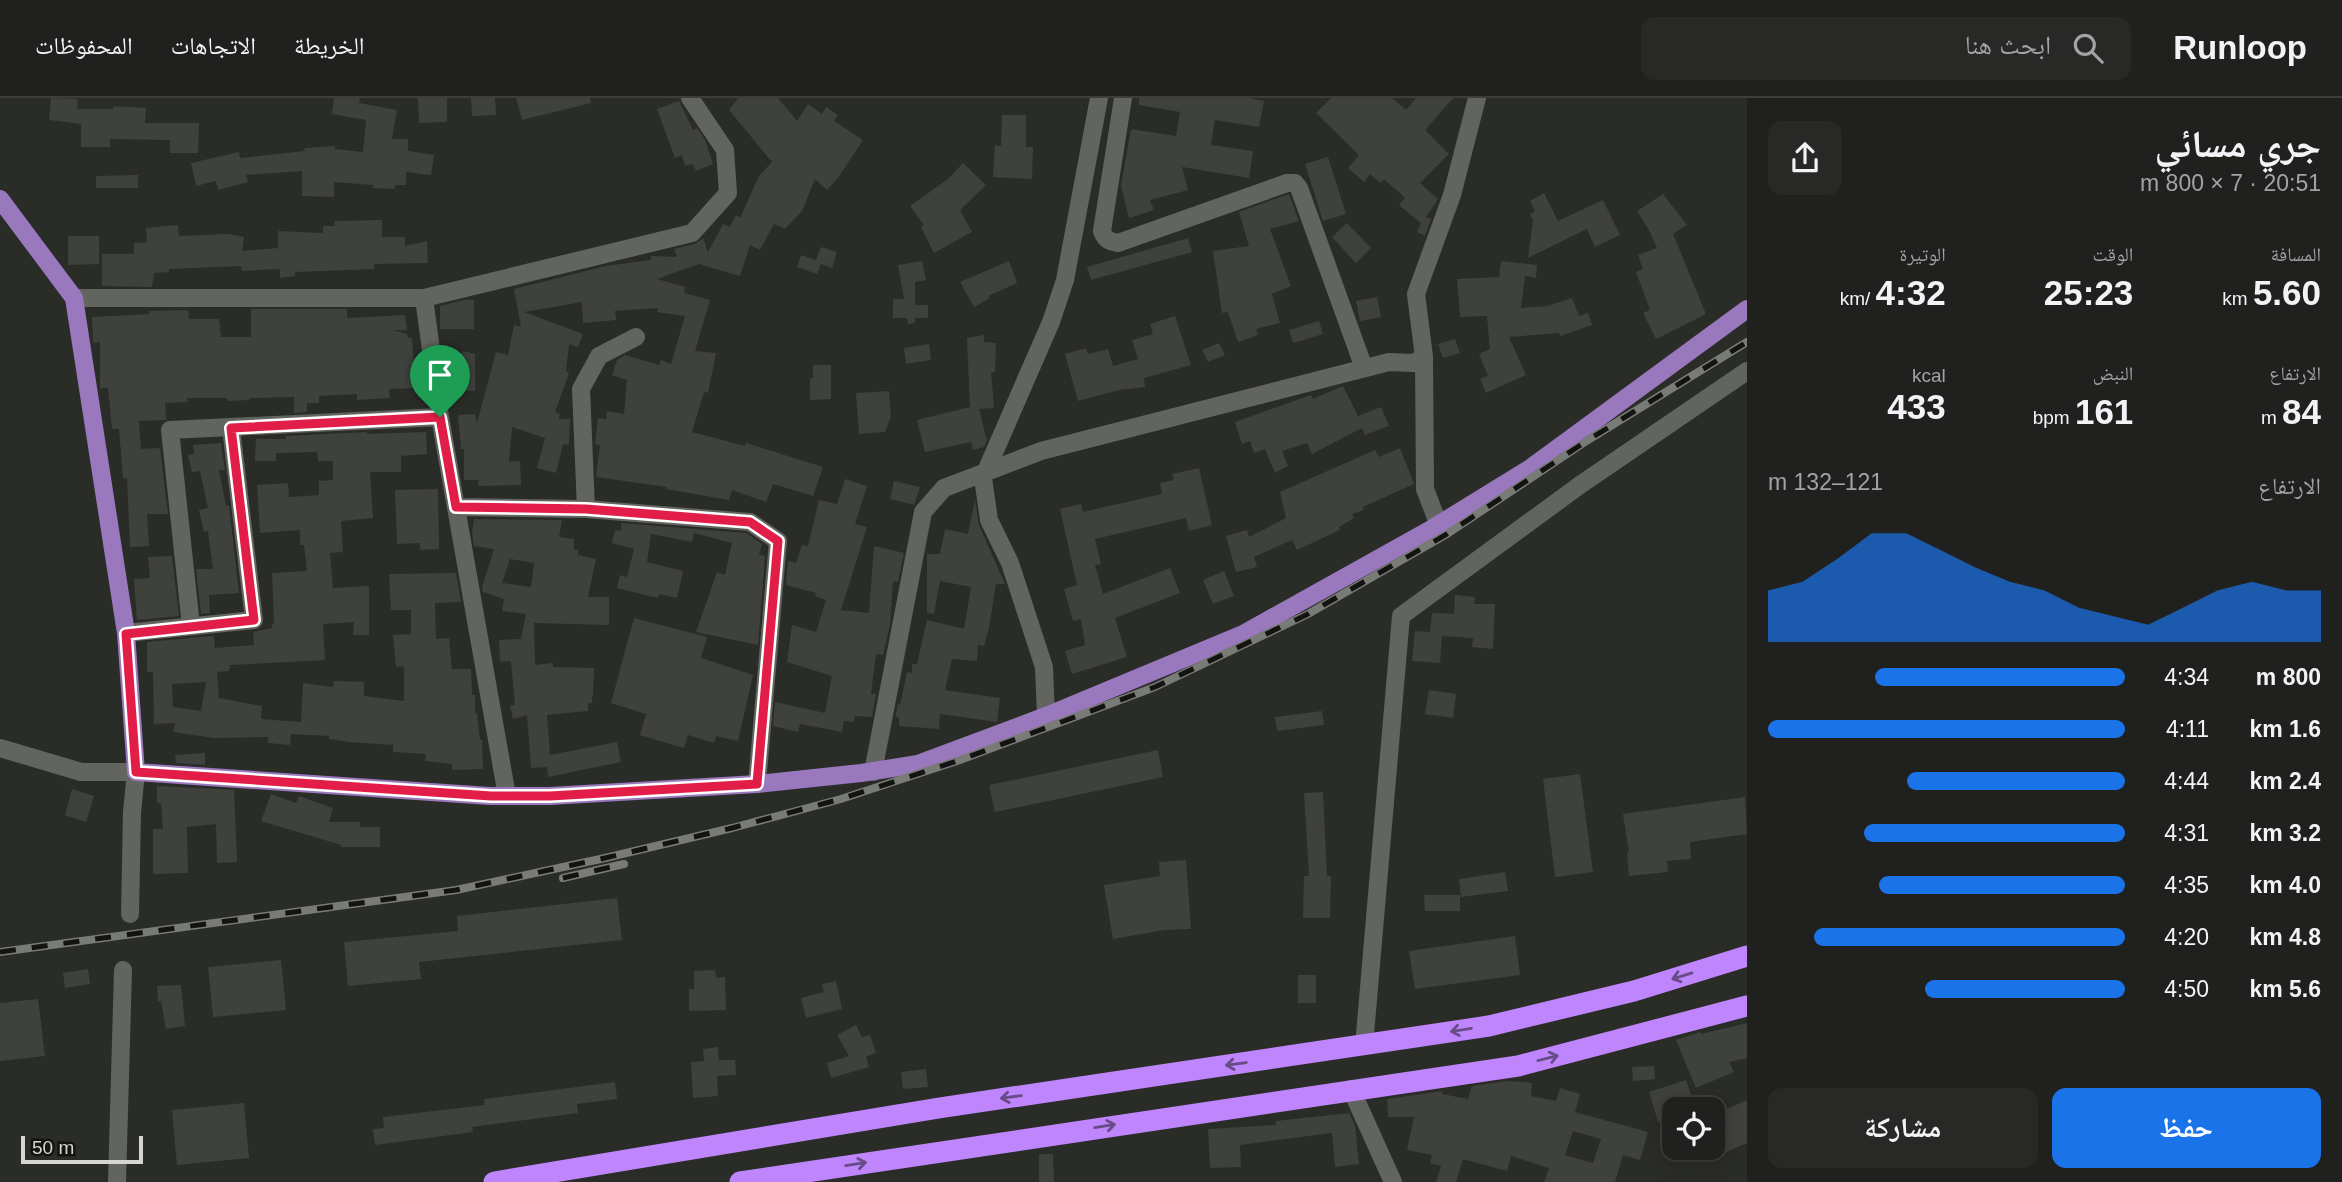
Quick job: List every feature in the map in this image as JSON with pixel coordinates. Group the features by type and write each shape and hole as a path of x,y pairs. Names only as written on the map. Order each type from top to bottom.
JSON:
{"highway":[{"path":"494,1182 939,1108 1489,1026 1634,991 1747,956"},
{"path":"740,1182 1518,1066 1747,1006"}],"main road":[{"path":"0,199 74,298 126,634 136,772 507,796 757,784 873,772 918,764 1046,716 1243,634 1438,523 1529,469 1747,309"}],"street":[{"path":"74,298 424,298 692,233 728,193 724,150 690,98"},
{"path":"1046,716 1044,667 1010,563 989,520 983,478 1051,322 1065,280 1099,98"},
{"path":"1123,98 1102,231 1104,237 1109,242 1118,243 1287,183 1295,183 1364,368"},
{"path":"1438,523 1425,489 1424,357 1416,294 1452,195 1476,98"},
{"path":"424,298 440,417 507,796"},
{"path":"586,509 581,389 599,356 636,337"},
{"path":"873,772 923,512 944,488 1041,451 1364,368 1389,362 1414,363 1424,357"},
{"path":"1364,1046 1401,616 1580,485 1747,371"},
{"path":"191,626 170,430 440,417"},
{"path":"126,634 254,620 231,428"},
{"path":"456,507 586,509 750,522 778,541 757,784"},
{"path":"0,748 81,772 136,772 132,811 130,914"},
{"path":"117,1182 123,970"},
{"path":"1351,1089 1393,1182"}],"building":[{"path":"51,98 78,99 77,109 113,109 114,106 146,108 145,123 199,123 198,153 170,153 170,140 110,139 110,147 81,147 81,124 49,120"},
{"path":"334,98 360,98 359,103 397,110 392,139 408,139 408,151 434,155 431,175 406,172 406,185 395,185 395,189 334,182 334,197 302,196 302,171 246,175 248,182 218,190 216,181 196,186 191,163 239,152 240,158 335,146 335,149 363,152 366,120 332,114"},
{"path":"418,98 447,98 447,122 419,123"},
{"path":"471,98 495,98 496,115 472,116"},
{"path":"516,98 590,98 591,103 522,120"},
{"path":"738,98 778,98 797,121 808,104 822,114 826,107 838,115 834,121 863,140 827,190 815,179 802,211 785,229 774,224 760,250 750,245 740,276 699,264 657,279 685,287 684,293 710,300 695,351 716,353 708,393 704,392 692,432 745,446 746,443 823,467 813,496 773,484 766,502 732,490 729,500 666,489 667,487 596,477 600,445 595,444 598,418 606,419 607,411 624,414 627,380 612,375 617,360 625,355 659,365 661,360 671,364 685,316 657,312 658,308 615,311 616,320 583,323 582,302 524,312 583,334 578,347 569,344 566,371 569,373 555,412 560,414 558,419 570,419 569,445 563,444 556,473 537,468 545,438 512,427 509,462 520,461 521,485 478,486 479,480 464,480 464,449 461,449 458,415 475,414 477,423 496,352 508,355 514,325 521,327 514,289 606,266 651,260 651,256 677,257 674,249 695,244 703,238 708,252 723,224 730,227 736,215 740,218 759,176 772,162 729,110"},
{"path":"1139,98 1249,98 1264,101 1259,127 1215,120 1211,145 1253,151 1249,178 1182,167 1188,190 1150,200 1154,210 1129,218 1121,186 1131,129 1176,136 1180,112 1139,105"},
{"path":"1331,98 1392,98 1406,110 1416,98 1453,98 1425,130 1449,154 1420,183 1438,199 1426,217 1431,219 1425,236 1417,232 1421,223 1399,205 1405,198 1384,179 1381,183 1370,174 1364,182 1348,168 1359,155 1316,113"},
{"path":"679,101 693,130 697,128 705,140 713,164 696,171 693,164 685,166 682,155 675,158 657,109"},
{"path":"1002,115 1026,115 1026,147 1033,147 1032,179 993,177 995,145 1001,146"},
{"path":"1328,157 1346,214 1323,221 1305,164"},
{"path":"963,163 986,185 960,210 972,232 934,253 921,227 924,225 910,206 948,179"},
{"path":"138,175 138,188 96,188 96,176"},
{"path":"1544,193 1558,221 1603,200 1620,235 1595,247 1587,229 1528,258 1533,220 1530,214 1535,211 1530,201"},
{"path":"1289,194 1299,221 1270,229 1291,286 1272,294 1280,323 1256,329 1258,335 1238,342 1228,312 1222,313 1213,251 1249,246 1239,212"},
{"path":"1663,194 1687,225 1673,234 1706,314 1656,339 1643,313 1650,310 1636,272 1643,269 1638,255 1657,248 1637,211"},
{"path":"382,220 382,237 405,237 405,246 427,241 428,263 374,264 374,269 295,272 295,276 280,278 280,269 242,271 241,266 169,269 169,272 154,273 152,287 102,286 102,254 134,254 134,243 147,242 146,228 178,225 179,236 228,234 244,237 242,251 278,248 278,231 323,233 323,226 335,226 334,221"},
{"path":"1347,223 1371,248 1356,263 1332,237"},
{"path":"68,236 99,236 99,264 68,265"},
{"path":"1188,238 1192,252 1091,280 1087,267"},
{"path":"821,247 837,252 832,268 821,264 817,274 797,267 801,255 816,260"},
{"path":"922,261 926,280 915,282 915,305 928,305 928,318 915,318 915,323 908,324 907,318 893,318 893,299 904,299 898,265"},
{"path":"1009,261 1017,283 988,296 990,298 974,307 960,282"},
{"path":"1501,261 1537,265 1536,278 1525,276 1521,308 1547,306 1572,298 1579,316 1588,313 1592,325 1560,336 1559,333 1509,337 1526,375 1486,393 1480,379 1488,376 1479,354 1490,349 1487,316 1460,317 1457,279 1499,277"},
{"path":"1377,297 1381,317 1360,321 1356,301"},
{"path":"474,300 474,329 440,329 440,306"},
{"path":"251,309 347,309 347,318 405,315 407,330 392,330 412,338 416,388 389,389 390,398 357,400 357,394 319,396 319,403 307,403 307,412 294,413 294,397 227,401 227,398 187,398 188,402 165,403 166,420 139,421 141,449 160,448 168,514 147,514 149,546 130,547 127,478 123,478 119,429 112,429 108,388 100,388 100,342 93,343 92,317 188,310 189,319 219,319 221,337 251,337"},
{"path":"1175,316 1191,365 1144,378 1145,387 1119,390 1078,401 1065,354 1086,348 1088,354 1108,349 1113,366 1138,359 1132,340 1153,334 1150,324"},
{"path":"1319,321 1323,334 1293,343 1289,330"},
{"path":"984,335 984,342 996,343 995,372 991,372 994,408 979,409 987,441 984,447 973,450 971,442 925,452 917,420 970,407 967,338"},
{"path":"1455,339 1460,353 1443,358 1438,344"},
{"path":"1219,343 1225,355 1208,362 1202,350"},
{"path":"929,344 931,360 906,364 904,348"},
{"path":"463,351 475,354 475,391 451,390"},
{"path":"813,365 831,365 831,399 810,400"},
{"path":"1343,386 1358,416 1381,407 1389,426 1365,435 1362,428 1312,454 1307,443 1282,451 1288,466 1275,473 1265,449 1254,453 1250,441 1242,444 1235,422 1311,395 1313,399"},
{"path":"889,391 891,416 885,432 859,434 856,393"},
{"path":"426,432 427,454 401,456 401,472 370,472 373,518 341,521 343,552 330,553 333,588 369,586 369,635 353,635 354,622 323,624 325,660 230,665 229,671 217,672 219,698 262,706 261,719 301,722 303,683 333,687 334,681 364,682 364,696 404,701 404,666 396,667 393,635 411,634 411,610 391,610 389,574 456,573 461,602 435,603 436,639 449,638 452,669 471,669 472,695 475,695 475,713 482,740 483,769 452,770 452,764 425,761 426,754 393,752 393,745 350,742 329,739 329,736 291,734 290,745 268,743 268,737 214,738 173,732 175,723 154,724 153,672 147,672 147,642 211,636 214,637 215,648 254,645 253,632 272,628 274,624 272,573 307,571 304,545 300,545 300,530 260,533 257,485 288,483 289,497 319,495 319,481 333,480 333,461 318,461 317,452 276,453 276,461 255,461 256,439 286,439 286,436","holes":["206,682 201,711 173,707 172,684"]},
{"path":"221,443 225,470 219,470 226,506 229,505 239,593 209,595 210,613 201,614 196,569 213,569 208,531 204,532 199,510 208,508 200,471 192,472 188,455 194,454 193,445"},
{"path":"1400,448 1414,484 1363,507 1364,510 1352,514 1354,518 1339,527 1340,530 1297,550 1292,540 1254,557 1257,567 1236,572 1226,536 1247,530 1249,537 1286,518 1280,492 1375,450 1379,457"},
{"path":"1199,468 1212,525 1189,531 1186,518 1095,539 1101,564 1095,565 1103,594 1170,568 1180,593 1115,618 1127,657 1072,674 1065,651 1085,645 1081,619 1073,621 1064,589 1077,585 1060,509 1081,504 1083,512 1162,494 1160,483 1174,480 1172,474"},
{"path":"845,479 867,486 855,524 867,527 841,610 869,613 874,546 904,553 898,582 893,581 890,625 883,655 876,654 871,694 876,694 872,717 855,716 854,722 844,721 842,732 800,724 798,732 773,726 775,702 825,713 832,676 787,662 792,625 816,632 826,600 815,596 816,593 786,585 788,561 796,563 802,545 808,546 819,500 837,504"},
{"path":"894,481 920,487 914,505 890,499"},
{"path":"438,489 439,549 420,550 420,543 397,544 395,490"},
{"path":"975,499 979,525 1005,584 996,584 989,628 984,646 978,645 977,661 952,659 945,690 1000,698 997,722 940,714 939,729 899,726 899,717 895,717 898,704 900,705 907,672 912,673 912,664 917,664 927,620 964,629 971,587 940,581 934,614 927,613 927,554 940,554 945,529 968,534"},
{"path":"474,519 562,520 559,537 574,539 574,549 578,550 578,555 596,559 588,597 609,597 609,625 534,623 535,665 553,663 553,667 594,668 593,697 592,703 588,704 588,711 547,715 550,755 617,742 621,762 548,777 547,767 531,768 527,715 513,719 510,706 515,705 511,661 500,662 499,640 521,639 526,614 502,611 504,599 483,592 482,587 494,549 474,546","holes":["510,559 534,563 531,587 502,583"]},
{"path":"621,523 746,533 762,544 759,555 765,556 758,645 696,632 717,572 725,575 732,543 694,533 692,542 651,534 647,562 683,571 677,598 659,594 658,598 617,588 620,575 627,577 634,549 612,543 615,530 621,531"},
{"path":"172,556 179,616 137,620 134,579 150,578 148,557"},
{"path":"1224,571 1234,596 1213,604 1203,580"},
{"path":"1455,595 1475,597 1474,604 1495,604 1493,649 1472,647 1473,638 1442,636 1440,663 1412,661 1415,631 1430,632 1432,613 1454,614"},
{"path":"634,618 707,637 701,658 753,675 738,741 716,736 714,743 688,735 684,748 640,735 646,714 611,703"},
{"path":"1429,690 1456,694 1453,718 1425,714"},
{"path":"1322,711 1324,725 1277,731 1275,717"},
{"path":"1158,750 1163,777 995,812 989,785"},
{"path":"205,753 205,765 176,763 175,755"},
{"path":"1580,774 1593,872 1555,877 1543,779"},
{"path":"157,786 234,790 237,862 217,863 216,824 187,827 188,873 153,874 153,829 163,829 161,803 157,803"},
{"path":"72,789 94,796 86,822 65,815"},
{"path":"1323,792 1327,876 1331,876 1330,918 1303,918 1304,876 1309,876 1304,793"},
{"path":"271,794 296,803 299,796 333,808 329,822 360,822 360,827 380,827 380,847 341,847 261,821"},
{"path":"1745,797 1747,834 1690,842 1691,859 1667,861 1668,872 1629,876 1629,852 1623,814"},
{"path":"1186,860 1191,929 1164,930 1113,939 1104,885 1160,876 1159,862"},
{"path":"1505,872 1508,891 1461,897 1459,879"},
{"path":"1424,895 1460,895 1460,911 1425,911"},
{"path":"617,898 622,940 419,962 421,979 348,986 344,942 458,931 457,916"},
{"path":"1515,936 1520,975 1415,989 1409,951"},
{"path":"281,960 286,1010 213,1017 208,967"},
{"path":"88,969 90,984 65,988 63,973"},
{"path":"715,970 716,978 725,977 726,1010 689,1011 689,989 694,989 694,971"},
{"path":"1298,975 1316,975 1316,1003 1298,1003"},
{"path":"836,981 842,1009 806,1018 801,998 824,992 822,984"},
{"path":"181,985 185,1026 166,1029 157,986"},
{"path":"38,999 45,1056 0,1061 0,1003"},
{"path":"1747,1023 1747,1058 1729,1062 1734,1072 1696,1088 1676,1040 1700,1032 1701,1034"},
{"path":"856,1025 862,1037 870,1035 876,1053 866,1057 869,1067 831,1078 827,1063 849,1056 837,1035"},
{"path":"718,1047 719,1060 735,1060 736,1075 717,1076 718,1096 693,1098 691,1062 704,1061 703,1049"},
{"path":"1654,1066 1655,1079 1633,1081 1632,1067"},
{"path":"926,1069 928,1087 903,1089 901,1072"},
{"path":"1686,1080 1692,1097 1662,1097 1662,1121 1658,1122 1649,1092"},
{"path":"1508,1081 1532,1083 1531,1096 1556,1101 1560,1088 1580,1094 1575,1112 1648,1132 1640,1160 1623,1155 1615,1182 1544,1182 1549,1168 1511,1156 1507,1171 1463,1159 1456,1182 1436,1182 1441,1166 1430,1163 1432,1155 1407,1150 1414,1117 1388,1117 1387,1099 1443,1091 1442,1094 1468,1099 1472,1086","holes":["1573,1131 1601,1139 1593,1163 1565,1155"]},
{"path":"615,1082 617,1099 577,1104 578,1113 472,1127 473,1132 375,1145 373,1129 384,1128 383,1117 485,1105 484,1099"},
{"path":"1747,1100 1747,1143 1725,1153 1725,1110"},
{"path":"244,1103 249,1158 177,1165 172,1110"},
{"path":"1349,1113 1355,1125 1359,1164 1335,1167 1332,1133 1240,1145 1241,1167 1210,1168 1208,1129 1276,1125 1276,1121"},
{"path":"1039,1154 1053,1154 1054,1182 1039,1182"}],"railway":[{"path":"0,952 456,890 732,828 841,799 960,760 1155,687 1308,614 1447,534 1588,440 1747,342"},
{"path":"563,878 624,864"}],"route":[{"path":"440,417 456,507 586,509 750,522 778,541 757,784 550,796 491,796 136,772 126,634 254,620 231,428 440,417"}]}
